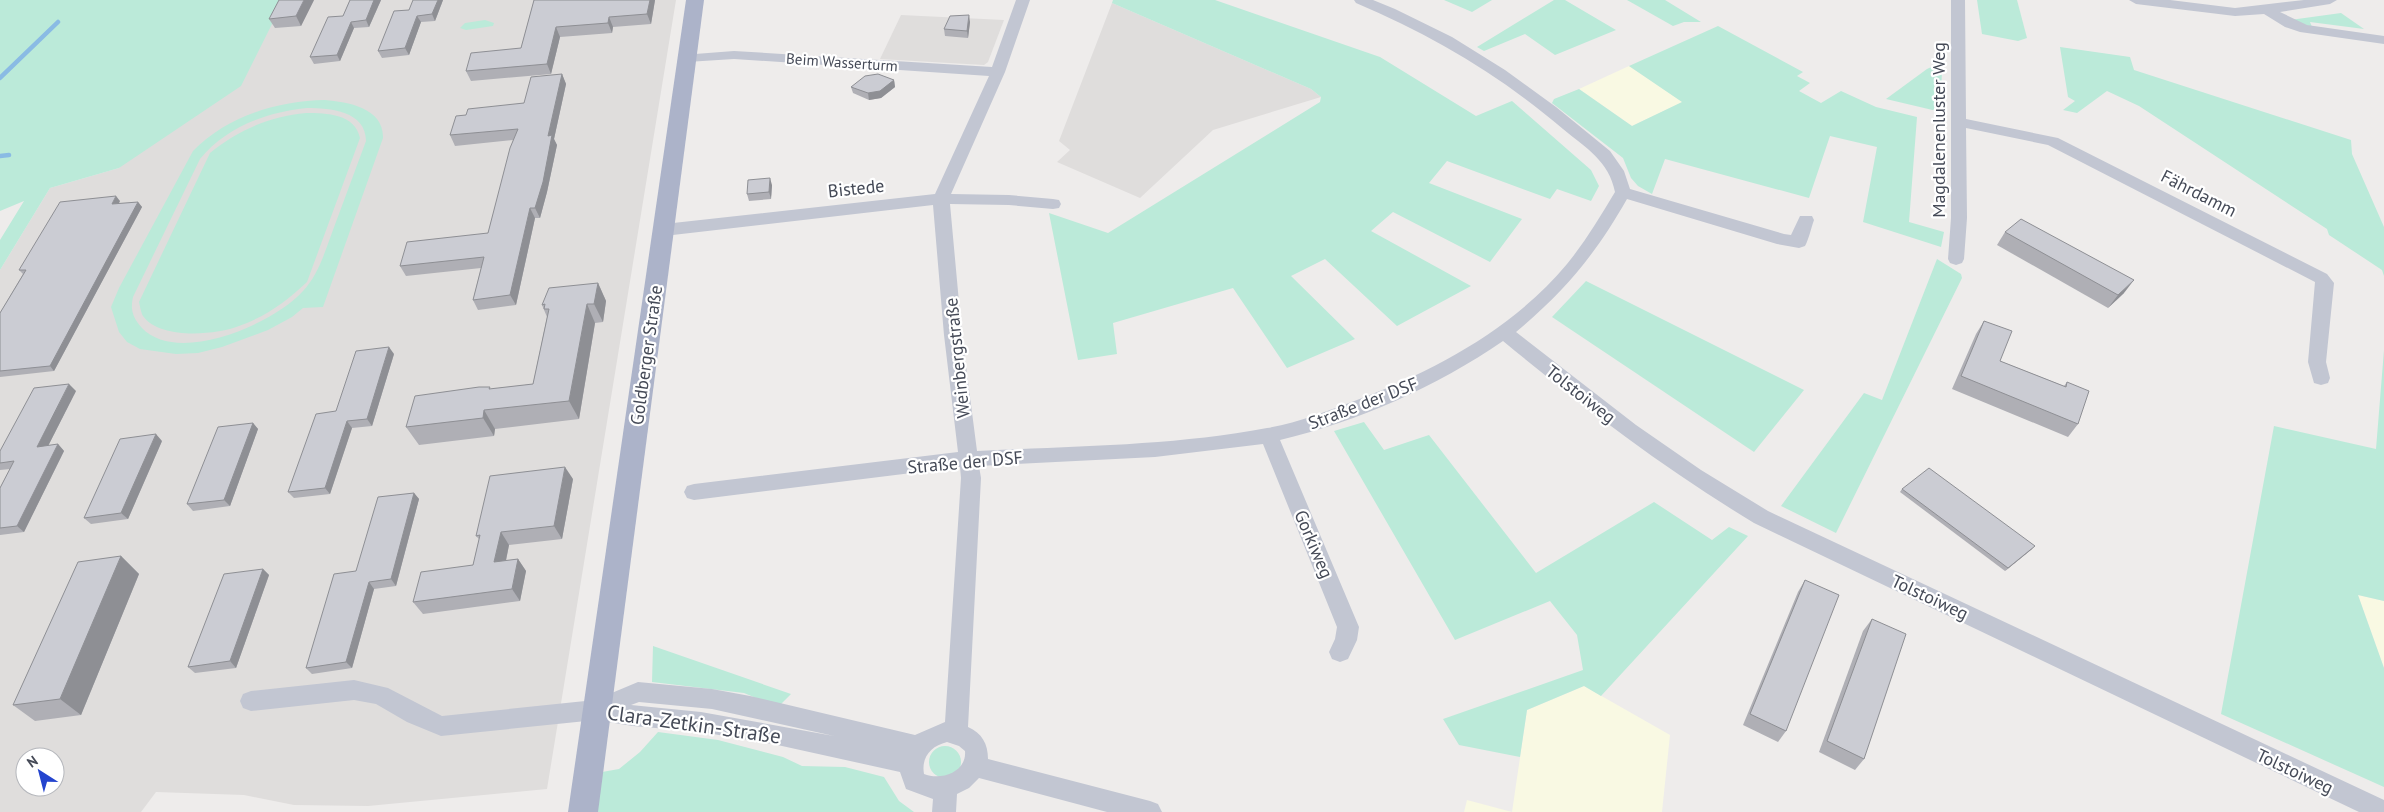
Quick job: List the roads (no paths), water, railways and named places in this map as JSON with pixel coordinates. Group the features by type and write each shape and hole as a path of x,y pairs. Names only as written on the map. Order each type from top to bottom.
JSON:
{"main road":[{"name":"Goldberger Straße","path":"583,812 695,0"}],"street":[{"name":"Weinbergstraße","path":"956,733 971,478 953,335 941,199 998,72 1023,0"},
{"path":"1361,0 1440,36 1506,77 1569,125 1612,162 1620,176 1623,192 1783,240 1799,242 1799,236 1806,220"},
{"name":"Magdalenenluster Weg","path":"1956,259 1959,218 1958,0"},
{"path":"2136,0 2235,12 2267,10 2330,0"},
{"path":"2267,10 2290,24 2305,29 2384,40"},
{"name":"Beim Wasserturm","path":"687,58 734,56 998,72"},
{"name":"Fährdamm","path":"1959,122 2054,141 2321,278 2325,283 2317,362 2321,378"},
{"name":"Straße der DSF","path":"694,492 968,459 1123,453 1193,447 1269,436 1323,420 1383,398 1470,356 1505,333 1540,304 1568,276 1594,242 1623,192"},
{"name":"Bistede","path":"664,230 941,199 1009,200 1053,204"},
{"name":"Tolstoiweg","path":"1505,333 1584,398 1647,445 1714,490 1761,517 2384,812"},
{"name":"Gorkiweg","path":"1269,436 1348,626 1346,640 1340,652"},
{"path":"251,701 354,690 380,695 415,715 441,726 596,710"},
{"name":"Clara-Zetkin-Straße","path":"596,710 633,716 701,722 914,754"},
{"path":"938,733 956,733 968,738 974,745 977,754 977,767 968,782 945,803 920,788 914,781 914,754 928,738 938,733"},
{"path":"977,767 1150,812"}],"waterway":[{"path":"0,78 58,22"},
{"path":"0,156 9,155"}]}
